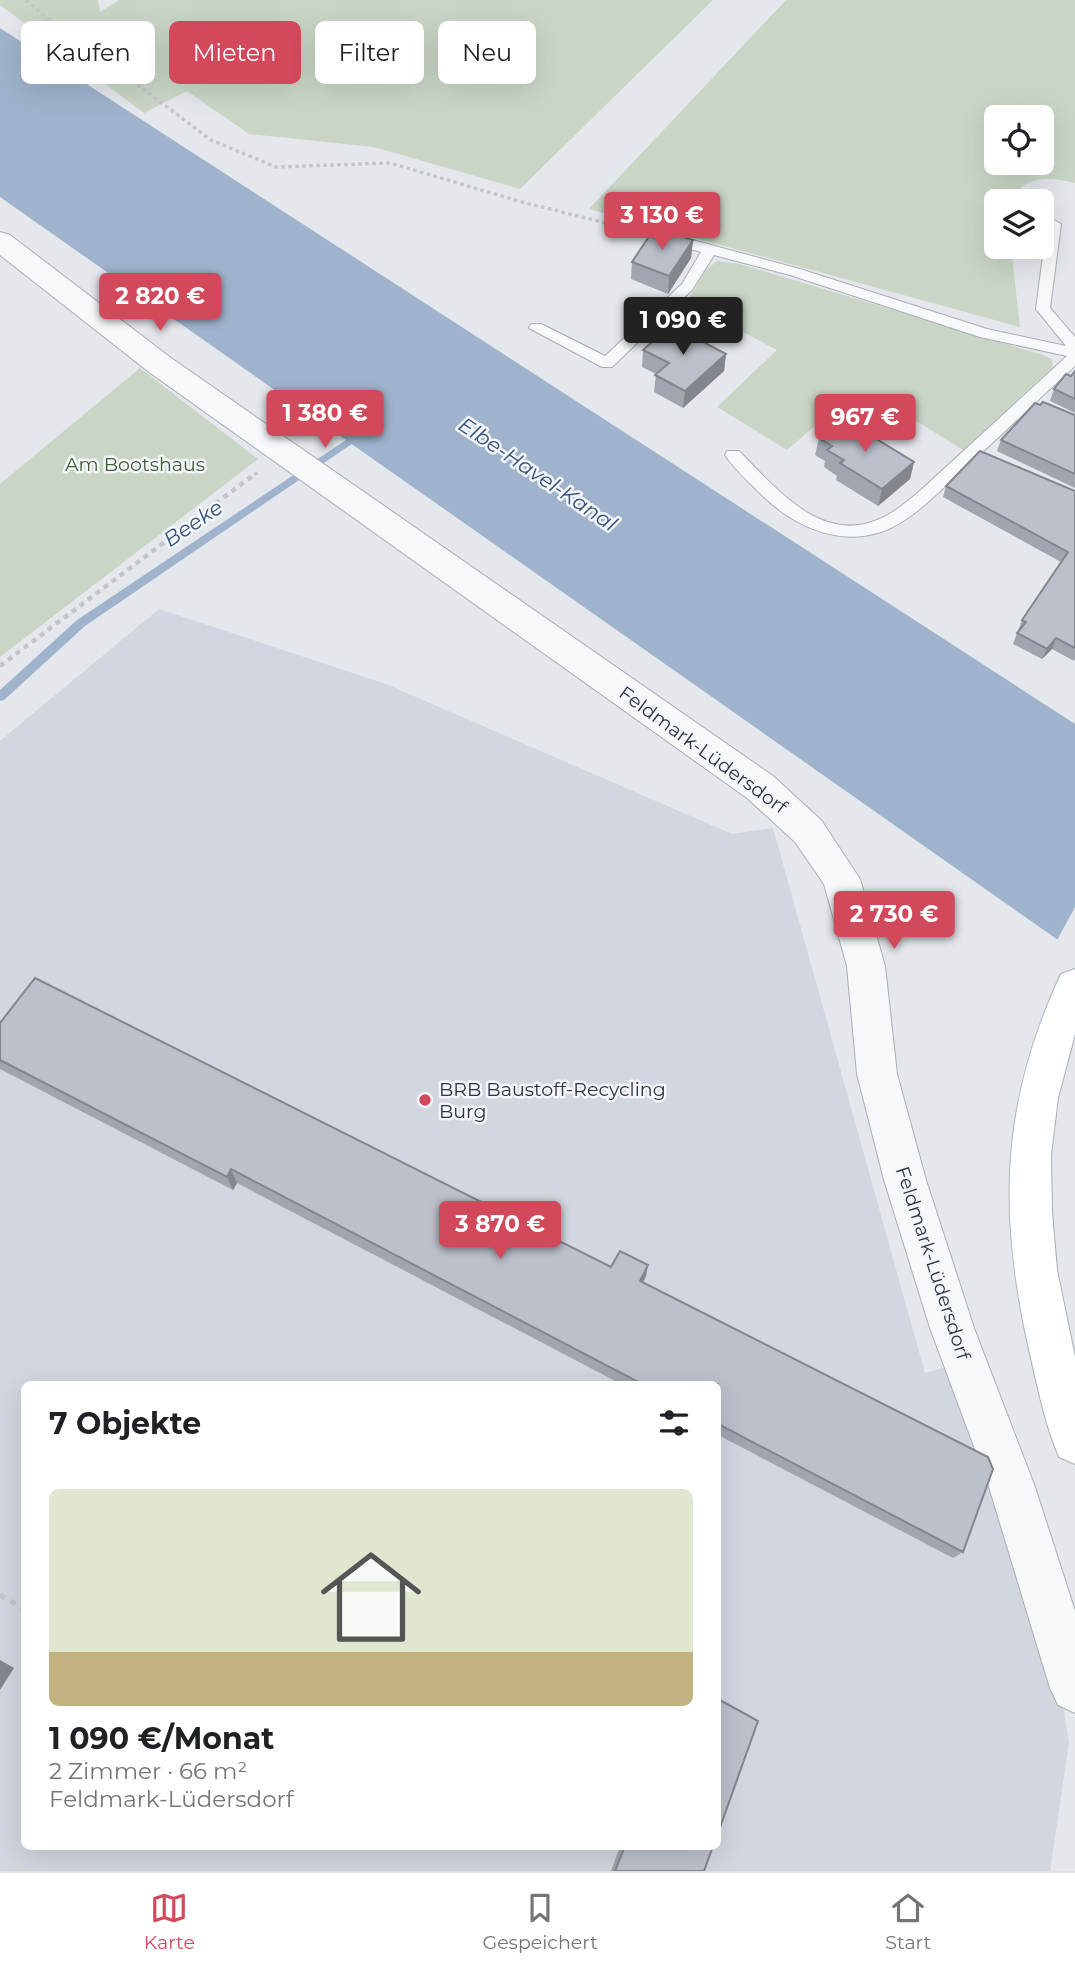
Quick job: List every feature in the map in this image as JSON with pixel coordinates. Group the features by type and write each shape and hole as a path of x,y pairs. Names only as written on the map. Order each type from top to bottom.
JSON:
{"main road":[{"path":"1074,988 1059,1020 1038,1096 1031,1149 1028,1209 1035,1276 1053,1366 1075,1441"}],"street":[{"name":"Feldmark-Lüdersdorf","path":"0,241 160,365 760,787 799,821 826,853 841,878 866,965 877,1074 905,1180 952,1328 1012,1487 1051,1620 1075,1688"}],"lane":[{"path":"644,232 795,272 985,333 1075,350"},
{"path":"536,328 607,363 687,287 709,251"},
{"path":"1049,259 1043,309 1075,350"},
{"path":"733,456 786,508 825,527 878,527 917,502 981,454 1035,402 1075,358"}],"path":[{"path":"26,0 89,53 134,82 211,140 276,167 390,163 522,202 644,232"},
{"path":"0,666 289,456"},
{"path":"0,1595 21,1607"}],"shaded area":[{"name":"BRB Baustoff-Recycling Burg","path":"159,609 386,684 732,834 773,828 925,1373 946,1367 986,1469 1064,1711 1069,1743 1050,1871 0,1871 0,741"}],"green space":[{"path":"0,0 98,0 100,12 119,0 713,0 520,189 374,147 249,134 187,91 144,113 105,84 155,84 155,21 21,21 0,5"},
{"path":"786,0 1075,0 1075,183 1046,179 1030,182 1020,189 984,189 984,259 1012,259 1020,327 589,209"},
{"path":"717,261 740,264 1043,355 1052,359 1053,367 963,450 873,394 837,428 823,419 787,450 717,407 777,350 687,302 705,271"},
{"name":"Am Bootshaus","path":"140,368 258,459 0,657 0,484"}],"water":[{"name":"Elbe-Havel-Kanal","path":"0,28 21,42 21,84 86,84 1075,724 1075,952 0,197"}],"pier":[{"path":"1075,907 1075,955 1056,942"}],"building":[{"path":"654,229 693,240 669,276 632,262"},
{"path":"671,325 726,354 685,391 655,375 669,363 643,350"},
{"path":"1075,371 1075,399 1054,389 1066,374 1071,376"},
{"path":"1043,402 1075,415 1075,474 1001,440 1035,403 1040,405"},
{"path":"842,418 914,462 882,489 840,463 844,460 827,450 832,446 819,438"},
{"path":"980,451 1075,491 1075,648 1056,638 1047,649 1017,633 1026,622 1022,620 1068,552 946,486"},
{"path":"35,978 611,1267 620,1251 648,1265 640,1281 988,1457 993,1469 963,1552 721,1426 721,1381 636,1381 231,1169 227,1177 0,1060 0,1023"},
{"path":"721,1701 758,1721 721,1825"},
{"path":"623,1850 712,1850 704,1871 615,1871"}],"waterway":[{"name":"Beeke","path":"0,697 81,623 361,433"}],"place":[{"name":"BRB Baustoff-Recycling Burg","path":"425,1100"}]}
